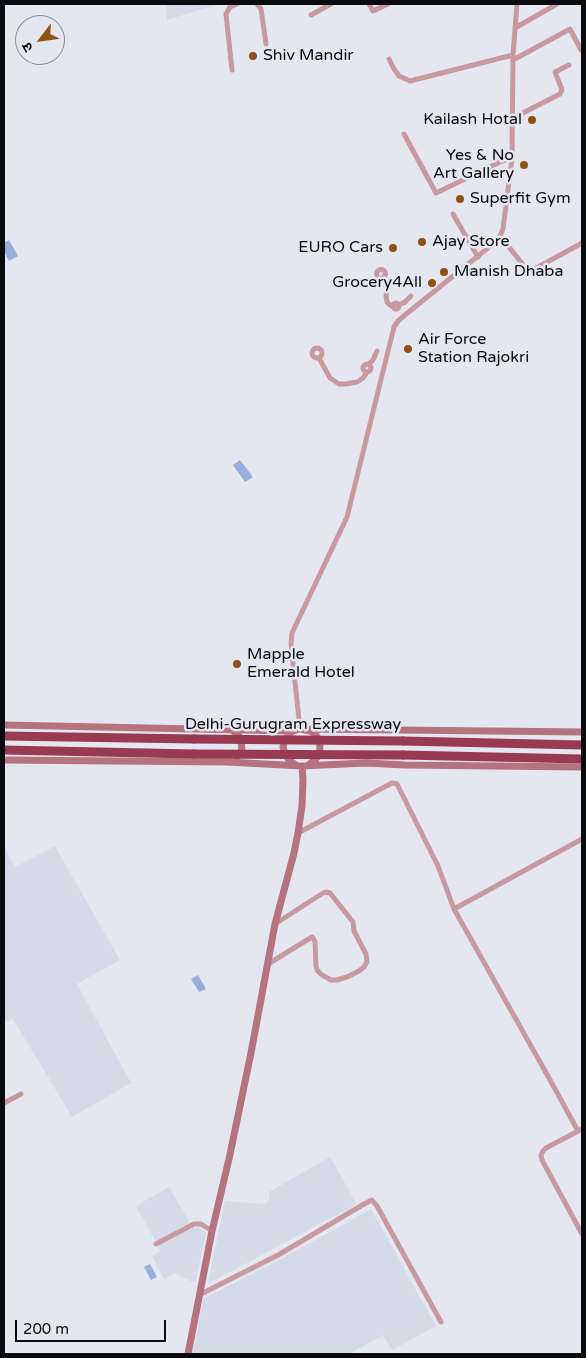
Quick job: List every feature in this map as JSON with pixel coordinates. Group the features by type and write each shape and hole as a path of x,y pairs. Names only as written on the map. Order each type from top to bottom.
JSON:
{"highway":[{"name":"Delhi-Gurugram Expressway","path":"4,736 582,745"},
{"name":"Delhi-Gurugram Expressway","path":"4,750 582,759"}],"main road":[{"path":"4,725 582,732"},
{"path":"227,762 239,756 242,747 238,734 230,729"},
{"path":"300,730 315,734 319,740 320,747 319,755 315,760 302,765 289,760 285,754 284,747 285,740 289,734 300,730"},
{"path":"363,730 360,736 359,751 361,760 366,763"},
{"path":"4,760 582,767"},
{"path":"188,1354 212,1231 229,1159 275,924 298,834 302,765"}],"street":[{"path":"232,70 226,14 230,7 237,4"},
{"path":"258,4 261,9 266,44"},
{"path":"312,14 331,4"},
{"path":"369,4 373,12 388,4"},
{"path":"300,730 291,644 292,633 347,517 394,327 398,321 494,243 500,236 505,223 512,158 513,57 517,4"},
{"path":"515,28 557,4"},
{"path":"389,59 399,76 414,80 513,57 570,29 581,50"},
{"path":"513,118 560,94 562,90 554,74 569,65"},
{"path":"404,134 436,193 512,158"},
{"path":"453,214 478,257"},
{"path":"500,236 529,272 582,243"},
{"path":"383,277 387,288 387,302 396,307"},
{"path":"396,307 411,296"},
{"path":"396,307 398,321"},
{"path":"318,358 330,378 339,384 346,384 357,382 363,378 377,351"},
{"path":"369,368 383,370"},
{"path":"298,834 392,783 399,787 434,857 454,908 580,1130 546,1148 541,1155 582,1234"},
{"path":"454,908 582,839"},
{"path":"268,964 312,938 315,942 317,970 330,980 347,977 364,967 366,962 366,954 354,932 353,922 330,893 326,892 320,895 275,924"},
{"path":"4,1103 22,1094"},
{"path":"199,1296 280,1254 372,1200 441,1322"},
{"path":"156,1244 194,1224 201,1224 212,1231"}],"shaded area":[{"path":"166,4 219,4 167,20"},
{"path":"4,846 15,867 55,846 120,960 77,984 131,1083 72,1117 13,1019 7,1022 4,1017"},
{"path":"330,1157 357,1204 208,1284 225,1201 265,1204 269,1200 269,1192"},
{"path":"169,1187 190,1223 156,1242 136,1206"},
{"path":"371,1209 436,1326 392,1350 383,1335 349,1354 193,1354 203,1299 283,1258"},
{"path":"199,1227 206,1233 195,1283 175,1273 164,1279 152,1256 160,1252 158,1246 192,1228"}],"water":[{"path":"9,240 18,256 9,261 4,251 4,243"},
{"path":"240,460 253,477 245,482 233,465"},
{"path":"198,975 206,989 199,992 191,979"},
{"path":"150,1264 157,1277 151,1280 144,1267"}],"place":[{"name":"Shiv Mandir","path":"253,56"},
{"name":"Kailash Hotal","path":"532,120"},
{"name":"Yes & No Art Gallery","path":"524,165"},
{"name":"Superfit Gym","path":"460,199"},
{"name":"Ajay Store","path":"422,242"},
{"name":"EURO Cars","path":"393,248"},
{"name":"Manish Dhaba","path":"444,272"},
{"name":"Grocery4All","path":"432,283"},
{"name":"Air Force Station Rajokri","path":"408,349"},
{"name":"Mapple Emerald Hotel","path":"237,664"}]}
